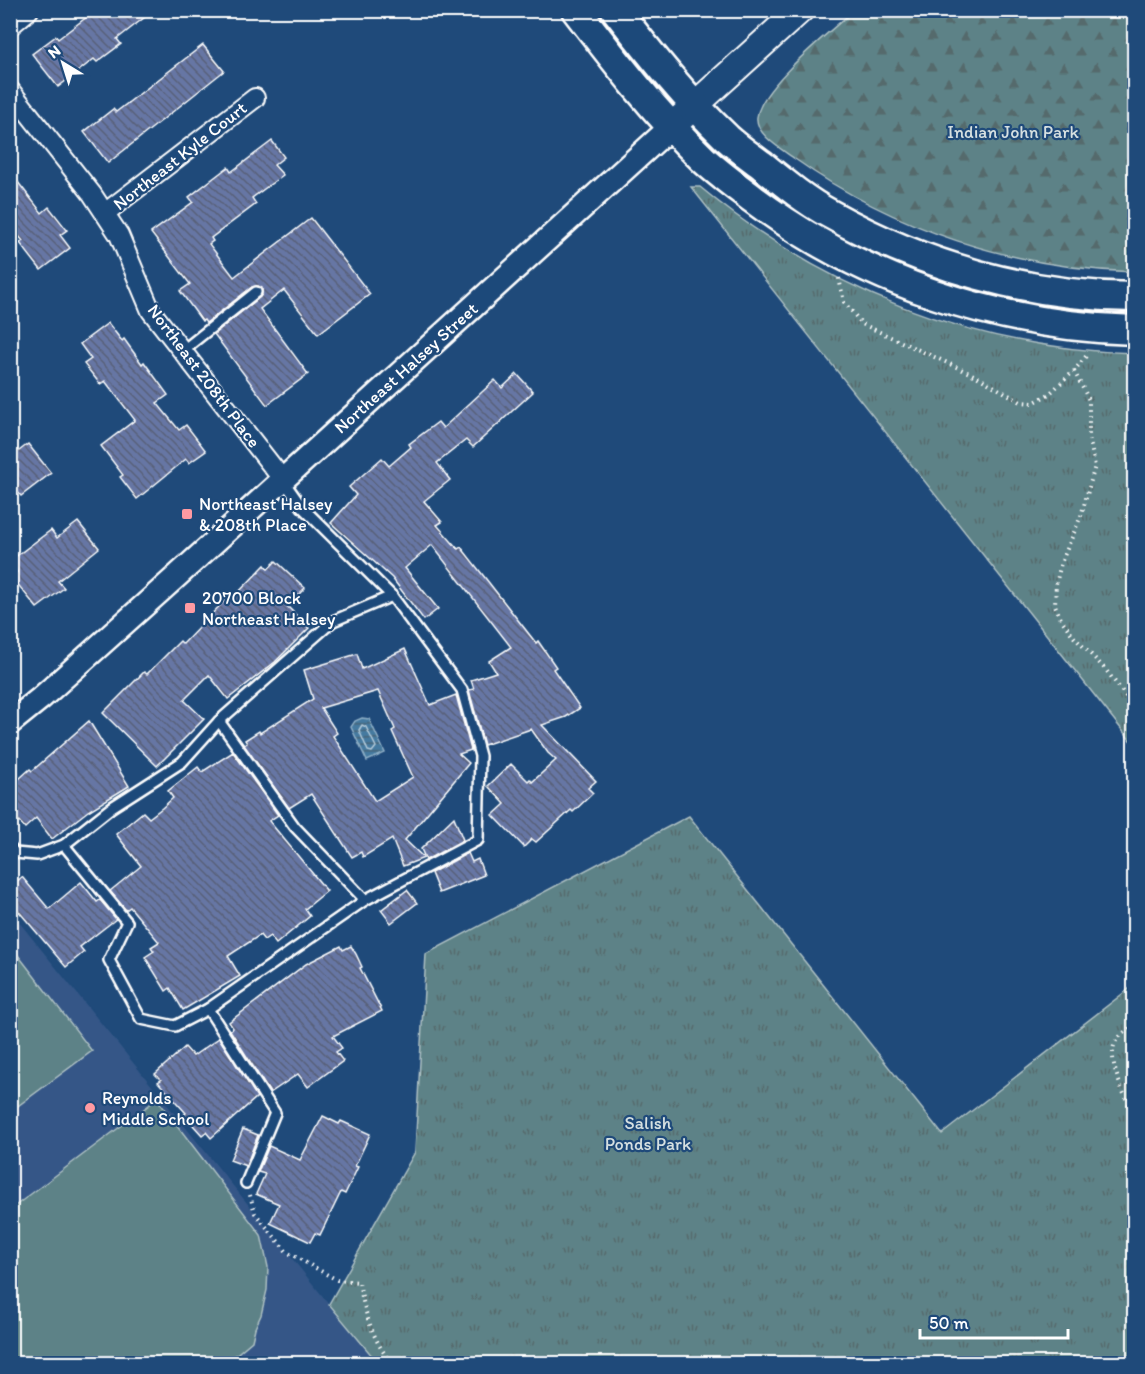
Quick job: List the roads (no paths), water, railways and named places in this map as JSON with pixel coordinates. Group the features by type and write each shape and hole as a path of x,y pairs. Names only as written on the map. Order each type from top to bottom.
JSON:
{"main road":[{"path":"576,10 638,90 704,160 775,216 844,257 914,287 969,306 1034,320 1098,329 1134,330"},
{"path":"616,10 663,70 727,138 785,184 829,213 897,247 970,273 1021,286 1073,293 1134,297"},
{"name":"Northeast Halsey Street","path":"672,126 800,10"}],"street":[{"path":"10,26 30,10"},
{"name":"Northeast 208th Place","path":"10,90 105,213 119,235 151,311 283,480"},
{"name":"Northeast Kyle Court","path":"105,213 255,98"},
{"name":"Northeast Halsey Street","path":"10,723 41,698 283,480 672,126"}],"lane":[{"path":"182,351 256,292"},
{"path":"64,845 127,922 109,960 141,1019 175,1026 208,1009 364,900 478,840 480,756 462,690 392,596 302,507 283,480"},
{"path":"10,848 15,853 37,855 64,845 112,807 182,762 219,722 333,621 392,596"},
{"path":"219,722 295,827 364,900"},
{"path":"208,1009 275,1113 246,1183"}],"water":[{"path":"362,718 369,719 385,753 367,761 351,727 355,721"}],"place":[{"name":"Northeast Halsey & 208th Place","path":"187,514"},
{"name":"20700 Block Northeast Halsey","path":"190,608"},
{"name":"Reynolds Middle School","path":"90,1108"}],"park label":[{"name":"Indian John Park","path":"1013,132"},
{"name":"Salish Ponds Park","path":"648,1133"}]}
